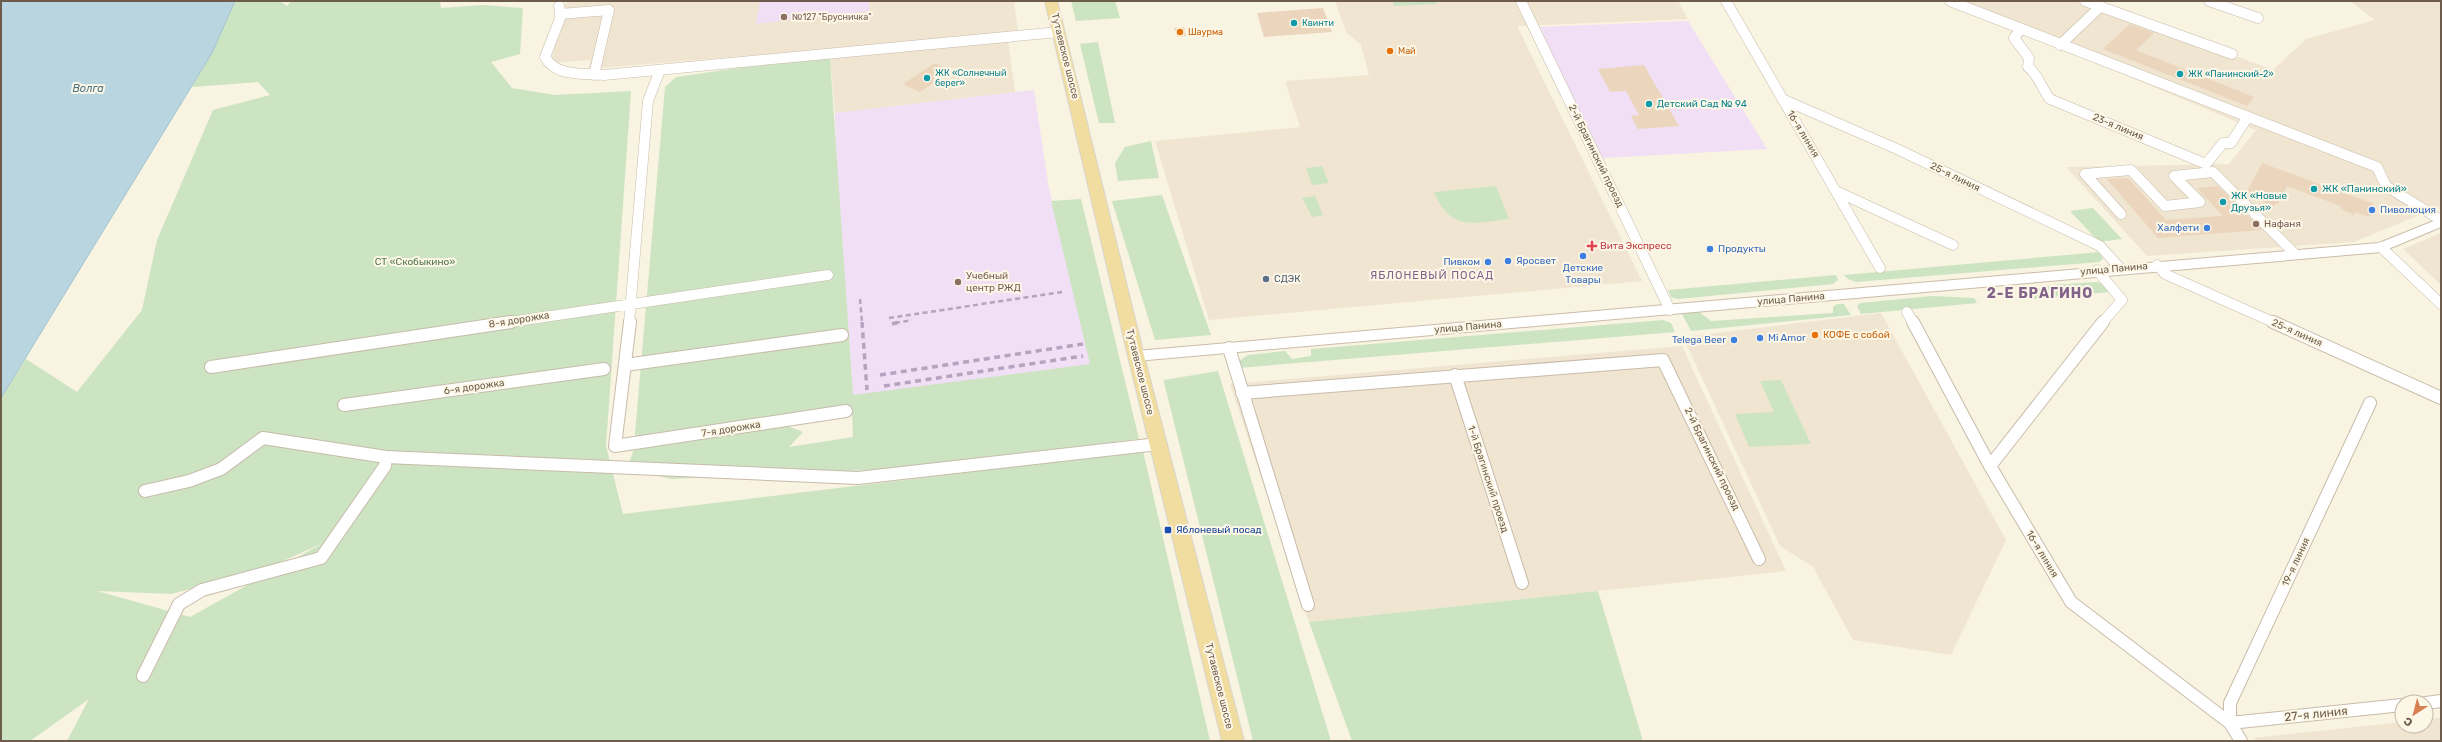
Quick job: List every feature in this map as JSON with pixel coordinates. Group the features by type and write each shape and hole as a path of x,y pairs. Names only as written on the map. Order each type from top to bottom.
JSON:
{"main road":[{"name":"Тутаевское шоссе","path":"1051,1 1136,356 1234,741"}],"street":[{"name":"2-й Брагинский проезд","path":"1521,1 1670,310"},
{"name":"16-я линия","path":"1726,1 1782,99 1838,192 1880,268"},
{"path":"1950,1 2247,118 2377,167 2386,186 2441,221"},
{"path":"2085,1 2232,54"},
{"path":"2209,1 2258,18"},
{"path":"2060,44 2100,7"},
{"path":"594,75 609,10 560,10 545,57 550,66 558,71 594,75 1059,32"},
{"name":"23-я линия","path":"2021,29 2014,38 2016,44 2029,58 2028,67 2036,73 2041,88 2050,99 2206,164 2223,143 2231,143 2247,118"},
{"path":"660,70 648,101 625,365 842,334"},
{"name":"25-я линия","path":"1782,99 1897,149 2100,246 2120,268"},
{"path":"2121,214 2085,174 2131,170 2164,206 2200,202 2174,176 2213,172 2295,254"},
{"path":"1838,192 1953,245"},
{"name":"улица Панина","path":"1136,356 1670,310 2157,264 2381,247 2441,221"},
{"path":"2381,247 2441,304"},
{"name":"25-я линия","path":"2157,264 2165,274 2171,277 2441,398"},
{"path":"1990,466 2074,356 2122,300 2097,270"},
{"name":"8-я дорожка","path":"211,367 828,275"},
{"name":"16-я линия","path":"1907,312 1990,466 2071,602 2230,723 2241,741"},
{"path":"1229,348 1308,605"},
{"name":"2-й Брагинский проезд","path":"1455,375 1663,360 1759,559"},
{"name":"7-я дорожка","path":"625,365 616,446 846,411"},
{"name":"6-я дорожка","path":"344,405 604,369"},
{"path":"1242,393 1455,375"},
{"name":"1-й Брагинский проезд","path":"1455,375 1522,583"},
{"name":"19-я линия","path":"2230,723 2230,703 2370,403"},
{"path":"145,491 190,481 221,469 263,438 300,445 386,457 858,478 1158,444"},
{"path":"143,676 179,604 202,590 321,558 385,466 386,457"},
{"name":"27-я линия","path":"2230,723 2394,706"}],"shaded area":[{"path":"566,1 1014,1 1018,33 588,69 591,60 551,63"},
{"name":"№127 \"Брусничка\"","path":"760,1 869,1 869,11 756,24"},
{"path":"1335,1 1678,1 1688,19 1517,26 1642,281 1209,320 1155,141 1300,127 1285,81 1369,75 1361,45 1346,32"},
{"path":"1942,1 2089,1 2273,70 2306,39 2375,20 2350,1 2441,1 2441,206 2354,242 2147,256 2066,167 2229,164 2256,130 2015,29"},
{"path":"1688,21 1767,149 1602,158 1538,27"},
{"path":"1008,41 1015,92 835,113 830,58"},
{"name":"Учебный центр РЖД","path":"1034,90 1049,189 1091,364 853,396 836,152 835,113"},
{"path":"2441,233 2441,285 2403,249"},
{"path":"1881,313 2006,540 1951,655 1853,640 1813,567 1780,546 1683,337"},
{"path":"1682,346 1786,571 1309,622 1230,384"},
{"path":"2434,718 2441,718 2441,741 2256,741 2254,738 2394,723 2394,734 2434,734"}],"green space":[{"name":"СТ «Скобыкино»","path":"235,1 280,1 287,6 291,1 440,1 441,8 483,5 523,8 520,54 491,62 512,88 555,95 631,91 606,446 623,514 1143,451 1210,741 67,741 89,699 30,741 1,741 1,398 26,359 77,392 142,310 157,240 213,110 270,95 258,82 192,87 212,53","holes":["323,543 190,617 97,591 171,594 263,570"]},
{"path":"1071,1 1115,1 1120,18 1076,21"},
{"path":"1392,1 1436,1 1437,4 1394,6"},
{"path":"1098,42 1115,123 1099,123 1080,44"},
{"path":"830,58 853,395 1090,364 1051,201 1081,199 1139,439 887,469 672,479 627,469 634,449 788,426 803,432 789,447 853,437 852,410 634,445 665,87 676,77 759,65"},
{"path":"1151,141 1159,178 1118,181 1115,163 1125,147"},
{"path":"1322,166 1329,183 1312,185 1306,168"},
{"path":"1496,186 1509,219 1473,223 1455,219 1448,214 1441,205 1434,192"},
{"path":"1162,195 1211,335 1155,340 1112,201"},
{"path":"1315,196 1323,215 1312,217 1302,198"},
{"path":"2093,208 2122,239 2099,242 2070,211"},
{"path":"2100,252 2103,259 2099,262 1856,282 1848,279 1844,275"},
{"path":"1836,275 1838,280 1833,284 1678,299 1671,297 1668,290"},
{"path":"2097,282 2103,284 2110,292 2029,299 2024,292 2052,285"},
{"path":"1932,296 1974,298 1977,303 1861,314 1857,306 1860,303"},
{"path":"1837,304 1844,304 1851,315 1691,331 1682,314 1699,312 1711,321 1833,313 1833,307"},
{"path":"1663,320 1671,323 1675,332 1238,368 1236,363 1248,355 1285,351 1292,359 1311,356 1311,349"},
{"path":"1218,371 1331,741 1253,741 1162,374 1164,380"},
{"path":"1781,380 1811,444 1749,447 1735,414 1774,412 1760,381"},
{"path":"1598,591 1643,741 1352,741 1309,622"}],"water":[{"name":"Волга","path":"1,1 235,1 212,53 1,398"}],"building":[{"name":"Квинти","path":"1323,8 1332,32 1264,37 1257,13"},
{"name":"ЖК «Панинский-2»","path":"2130,24 2154,33 2136,50 2254,97 2247,106 2103,49"},
{"name":"Шаурма","path":"1184,27 1186,36 1177,37 1174,28"},
{"name":"ЖК «Солнечный берег»","path":"935,63 951,71 920,92 903,84"},
{"name":"Детский Сад № 94","path":"1644,65 1679,126 1638,129 1631,116 1639,115 1626,91 1610,92 1598,69"},
{"name":"ЖК «Панинский»","path":"2262,163 2374,204 2369,217 2355,212 2354,215 2340,208 2341,206 2287,186 2278,204 2276,203 2274,206 2245,195"},
{"name":"ЖК «Новые Друзья»","path":"2128,178 2166,220 2223,216 2197,188 2218,186 2262,230 2158,238 2107,179"}],"railway":[{"path":"889,318 1062,292"},
{"path":"860,299 862,323"},
{"path":"898,322 912,320"},
{"path":"862,322 867,390"},
{"path":"892,324 898,322"},
{"path":"880,375 1083,344"},
{"path":"884,386 1083,356"}],"place":[{"name":"№127 \"Брусничка\"","path":"784,17"},
{"name":"Квинти","path":"1294,23"},
{"name":"Шаурма","path":"1180,32"},
{"name":"Май","path":"1390,51"},
{"name":"ЖК «Панинский-2»","path":"2180,74"},
{"name":"ЖК «Солнечный берег»","path":"927,78"},
{"name":"Детский Сад № 94","path":"1649,104"},
{"name":"ЖК «Панинский»","path":"2314,189"},
{"name":"ЖК «Новые Друзья»","path":"2223,202"},
{"name":"Пиволюция","path":"2372,210"},
{"name":"Нафаня","path":"2256,224"},
{"name":"Халфети","path":"2207,228"},
{"name":"Вита Экспресс","path":"1592,246"},
{"name":"Продукты","path":"1710,249"},
{"name":"Детские Товары","path":"1583,256"},
{"name":"Яросвет","path":"1508,261"},
{"name":"Пивком","path":"1488,262"},
{"name":"СДЭК","path":"1266,279"},
{"name":"Учебный центр РЖД","path":"958,282"},
{"name":"КОФЕ с собой","path":"1815,335"},
{"name":"Mi Amor","path":"1760,338"},
{"name":"Telega Beer","path":"1734,340"},
{"name":"Яблоневый посад","path":"1168,530"}],"district":[{"name":"ЯБЛОНЕВЫЙ ПОСАД","path":"1432,275"},
{"name":"2-Е БРАГИНО","path":"2040,293"}]}
